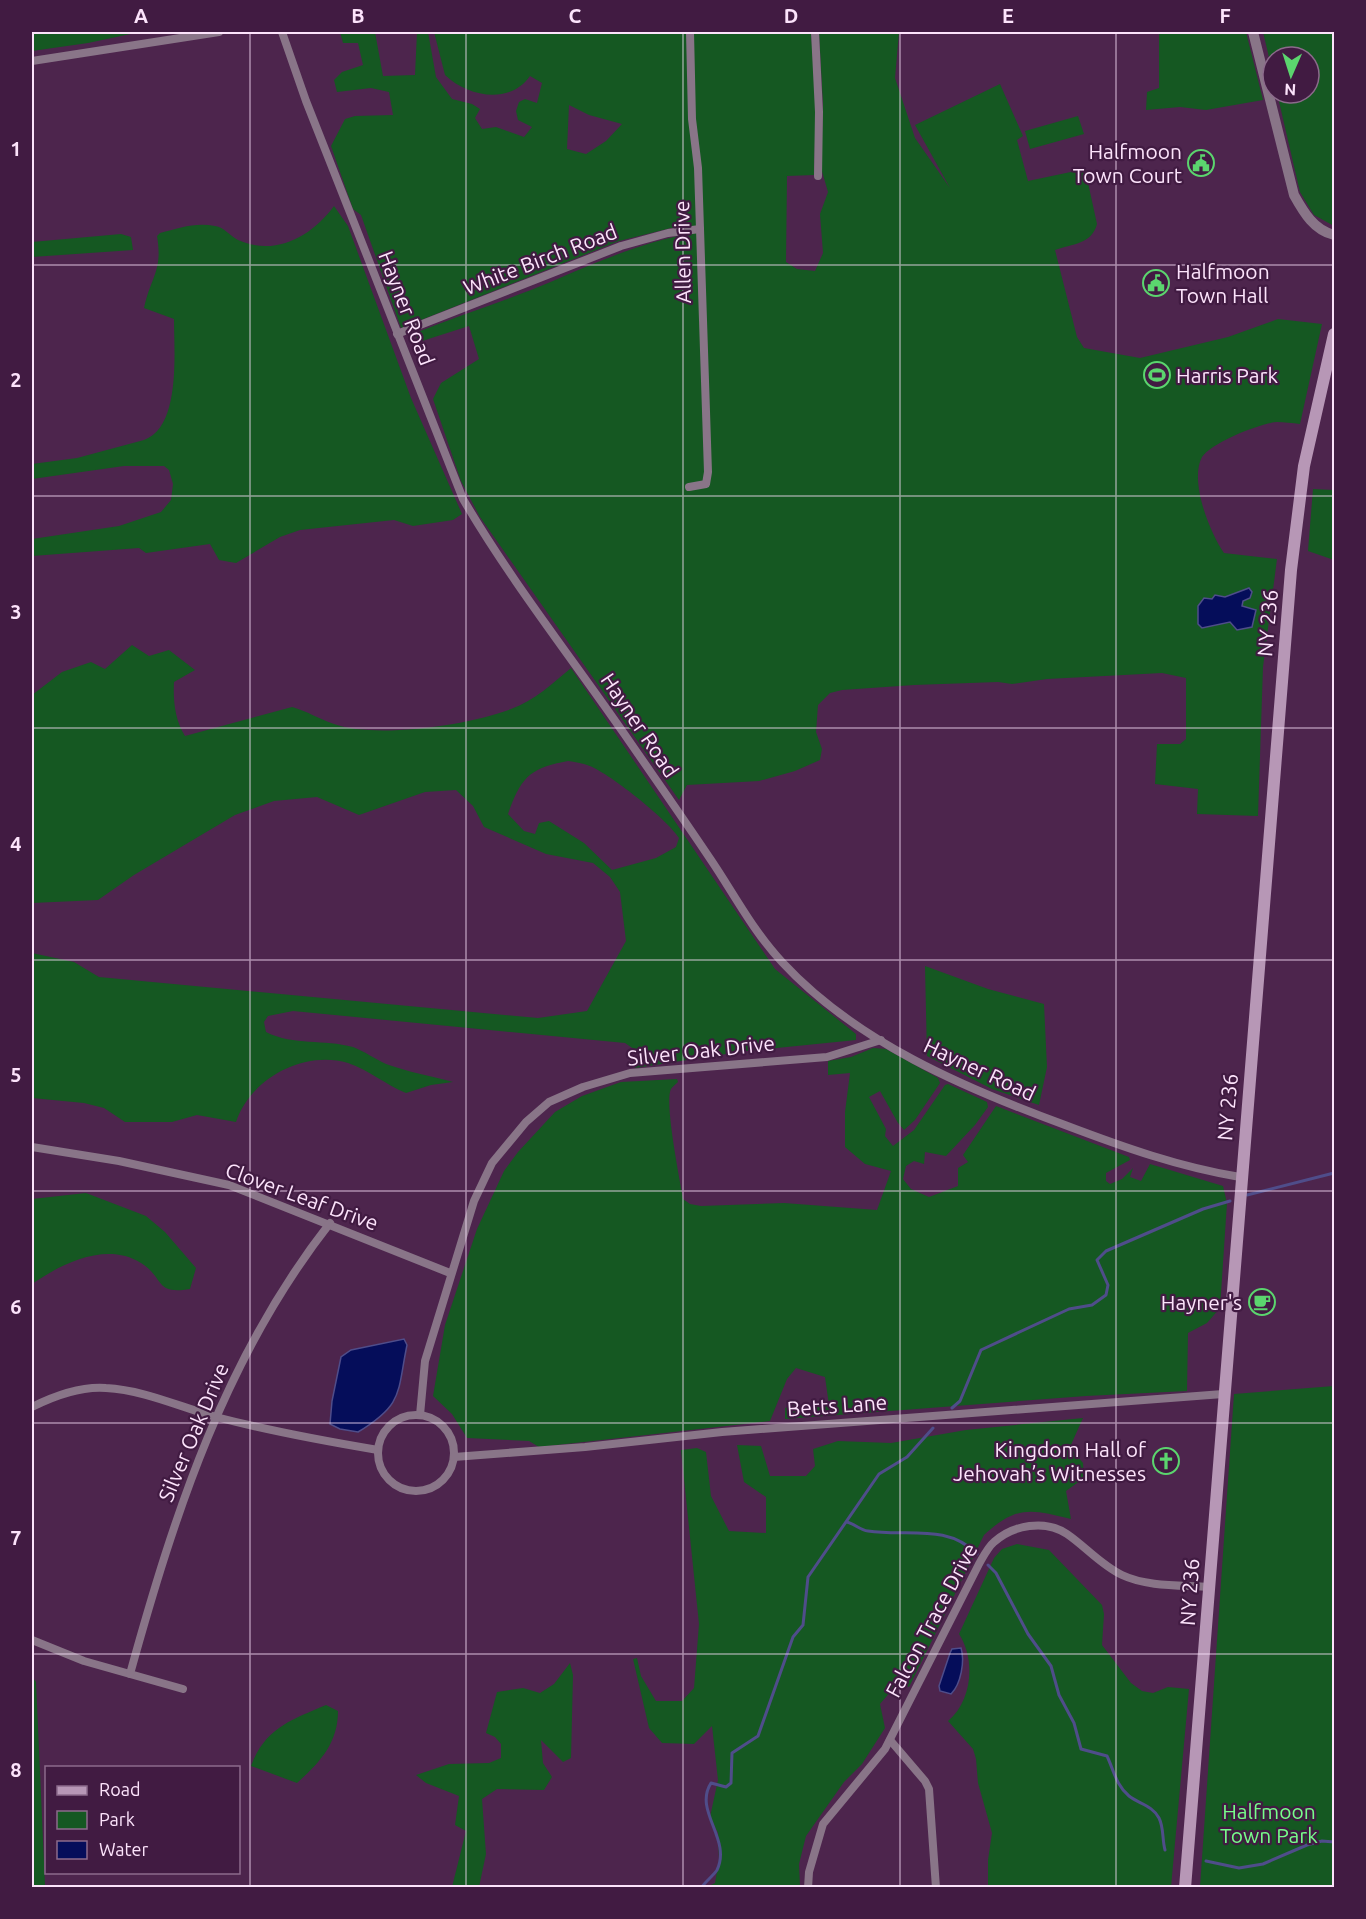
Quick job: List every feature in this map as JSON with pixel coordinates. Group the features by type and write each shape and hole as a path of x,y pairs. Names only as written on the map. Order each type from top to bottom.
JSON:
{"main road":[{"name":"NY 236","path":"1185,1887 1240,1177 1291,570 1304,466 1335,334"}],"street":[{"path":"32,61 219,32"},
{"name":"Hayner Road","path":"282,32 306,101 462,497 489,545 595,690 711,859 762,940 808,988 881,1040 941,1074 1006,1104 1145,1155 1200,1171 1240,1177"},
{"name":"Allen Drive","path":"689,487 706,484 708,472 700,229 690,32"},
{"path":"815,32 819,112 818,176"},
{"path":"1253,32 1294,195 1305,217 1327,233 1335,235"},
{"name":"White Birch Road","path":"397,334 621,246 668,233 700,229"},
{"name":"Silver Oak Drive","path":"420,1415 425,1361 450,1273 474,1201 492,1163 526,1122 549,1102 583,1087 630,1073 826,1057 881,1040"},
{"name":"Clover Leaf Drive","path":"32,1147 119,1161 229,1185 330,1223 450,1273"},
{"name":"Silver Oak Drive","path":"130,1674 159,1569 215,1417 273,1303 330,1223"},
{"path":"32,1407 76,1390 104,1388 130,1390 215,1417 292,1436 378,1450"},
{"name":"Betts Lane","path":"454,1457 577,1448 722,1432 1223,1394"},
{"path":"420,1415 441,1424 449,1433 453,1443 454,1457 446,1477 438,1485 415,1491 394,1484 386,1477 380,1467 378,1450 382,1435 389,1426 398,1419 420,1415"},
{"name":"Falcon Trace Drive","path":"808,1887 811,1863 823,1824 850,1790 871,1770 890,1740 979,1564 993,1543 1009,1532 1025,1526 1051,1527 1065,1533 1123,1576 1138,1580 1209,1587"},
{"path":"32,1640 73,1657 183,1689"},
{"path":"890,1740 929,1790 936,1887"}],"green space":[{"path":"32,32 140,32 88,43 32,51"},
{"path":"340,32 375,32 383,76 415,75 417,32 428,32 436,77 452,99 472,104 480,109 475,118 482,129 496,127 524,137 532,127 518,120 516,111 519,102 525,99 537,103 542,83 530,76 512,91 500,94 489,95 465,89 445,75 434,32 811,32 816,106 814,175 787,176 786,262 797,269 815,271 823,253 820,214 828,192 821,168 823,104 819,32 899,32 895,78 915,138 950,188 915,125 1000,84 1023,136 1017,140 1028,181 1085,169 1097,224 1091,236 1055,250 1077,337 1084,348 1140,358 1228,337 1278,319 1322,324 1300,424 1269,423 1236,435 1207,452 1202,457 1199,467 1200,493 1207,520 1224,553 1277,559 1263,667 1258,816 1197,814 1198,789 1155,784 1157,744 1180,744 1186,739 1186,678 1162,673 1047,679 1012,684 998,682 914,685 842,690 830,693 818,705 816,732 822,749 820,760 795,771 759,781 687,785 679,800 480,517 461,481 433,399 441,383 479,359 469,326 419,342 415,333 632,249 695,233 695,226 671,228 619,241 401,328 361,215 353,209 331,146 345,119 355,116 393,115 389,92 371,88 337,92 334,80 342,72 363,65 358,43 343,43","holes":["569,105 589,115 622,124 606,141 586,154 567,149"]},
{"path":"1159,32 1246,32 1261,100 1206,110 1180,107 1146,110 1147,92 1159,88"},
{"path":"1263,32 1334,32 1334,226 1314,215 1300,192 1280,105 1321,105 1321,45 1266,45"},
{"path":"1078,116 1084,134 1030,149 1025,131"},
{"path":"334,206 348,226 411,398 462,514 453,520 413,526 394,520 300,530 280,537 236,563 219,560 210,544 146,553 139,548 32,556 32,539 119,526 161,512 171,500 173,484 169,470 164,466 124,466 32,479 32,464 77,458 144,440 156,432 164,420 170,405 173,387 174,319 144,308 157,266 157,236 160,233 194,225 208,225 221,228 238,240 252,245 279,245 304,234 325,217"},
{"path":"121,234 131,237 133,250 32,257 32,242"},
{"path":"1313,489 1334,490 1334,560 1308,551"},
{"path":"132,645 149,656 169,650 195,670 174,682 175,710 185,736 292,707 334,724 352,728 397,730 448,725 493,715 519,706 543,691 571,668 775,969 856,1034 856,1040 746,1051 635,1068 633,1064 641,1054 625,1043 293,1011 268,1016 264,1022 266,1032 298,1041 353,1047 386,1064 453,1082 431,1085 406,1093 348,1063 331,1060 297,1064 281,1071 254,1092 243,1106 236,1122 197,1115 172,1122 125,1122 104,1108 84,1103 32,1098 32,953 74,962 99,977 538,1018 587,1011 626,941 620,892 610,877 593,863 546,854 484,827 473,806 456,790 425,792 359,815 317,797 274,801 235,815 134,875 98,900 32,903 32,695 62,672 91,662 105,669","holes":["568,761 596,769 636,797 673,830 679,838 676,847 656,858 612,870 584,843 549,821 539,823 535,834 524,831 508,814 523,783 529,776 544,767"]},
{"path":"925,966 988,989 1044,1004 1047,1067 1039,1105 992,1089 927,1056"},
{"path":"873,1048 886,1049 938,1078 940,1083 915,1120 904,1130 880,1091 869,1097 886,1129 885,1136 893,1146 914,1130 945,1085 948,1084 987,1102 988,1107 975,1125 946,1156 925,1152 924,1164 914,1161 906,1166 903,1179 911,1189 929,1197 958,1186 958,1168 968,1162 963,1155 996,1106 1129,1157 1130,1160 1106,1173 1106,1181 1110,1184 1122,1179 1133,1168 1130,1177 1141,1181 1150,1164 1223,1186 1227,1203 1220,1308 1207,1323 1188,1333 1187,1391 1086,1396 785,1419 785,1408 793,1405 829,1405 825,1377 796,1368 787,1379 770,1421 539,1447 529,1441 467,1438 452,1414 433,1396 445,1325 477,1229 504,1171 518,1152 555,1112 582,1096 621,1082 677,1079 678,1082 671,1089 669,1097 671,1125 683,1199 690,1204 701,1206 784,1203 877,1210 891,1171 865,1164 845,1147 845,1112 850,1073 828,1075 828,1061 851,1057"},
{"path":"86,1193 146,1216 165,1232 196,1268 190,1289 171,1290 161,1284 154,1274 141,1263 113,1254 84,1258 70,1263 32,1284 32,1199"},
{"name":"Halfmoon Town Park","path":"1334,1386 1334,1887 1200,1887 1234,1394"},
{"path":"1083,1418 1070,1447 1083,1463 1084,1478 1066,1491 1071,1519 1045,1513 1025,1512 1006,1518 984,1535 909,1687 898,1683 880,1704 885,1728 862,1764 844,1782 806,1836 799,1864 800,1887 707,1887 715,1883 719,1860 718,1833 710,1817 718,1780 712,1726 694,1744 662,1743 649,1728 633,1659 637,1658 641,1676 656,1701 682,1701 694,1688 699,1624 681,1450 697,1448 706,1452 711,1496 729,1531 766,1533 766,1497 744,1482 737,1445 761,1446 770,1476 806,1476 815,1466 813,1449 838,1441 891,1443 966,1430"},
{"path":"1017,1544 1049,1550 1102,1605 1104,1614 1102,1645 1131,1683 1142,1691 1153,1693 1168,1687 1189,1689 1171,1887 988,1887 988,1860 992,1833 978,1783 976,1759 973,1749 948,1721 962,1703 969,1680 968,1656 959,1634 994,1558 1002,1549"},
{"path":"570,1663 573,1675 571,1758 563,1762 541,1740 543,1763 552,1777 544,1790 497,1789 482,1799 486,1854 479,1887 452,1887 466,1831 455,1825 459,1796 426,1783 416,1775 449,1764 489,1763 501,1758 501,1744 495,1737 486,1733 497,1692 523,1688 540,1693 554,1684"},
{"path":"32,1676 36,1682 45,1885 47,1887 32,1887"},
{"path":"326,1705 338,1711 335,1733 320,1760 297,1783 251,1766 257,1753 272,1734 291,1721"}],"water":[{"path":"1249,588 1252,592 1250,598 1243,601 1242,606 1256,610 1252,627 1237,630 1230,622 1202,628 1198,624 1198,606 1204,598 1212,599 1215,595 1225,597"},
{"path":"404,1339 407,1345 402,1375 391,1405 358,1432 340,1429 330,1424 341,1357 351,1350"},
{"path":"961,1648 960,1678 951,1694 940,1691 939,1686 950,1653 952,1649"}],"waterway":[{"path":"1247,1195 1334,1173"},
{"path":"952,1408 960,1401 981,1350 1069,1309 1092,1305 1106,1295 1108,1285 1097,1260 1106,1251 1203,1209 1230,1201"},
{"path":"701,1888 717,1870 720,1859 720,1847 706,1804 707,1794 711,1783 726,1787 731,1783 732,1753 758,1736 793,1637 803,1625 808,1577 879,1474 907,1457 933,1428"},
{"path":"847,1522 868,1531 925,1533 953,1538 977,1554"},
{"path":"988,1565 996,1573 1028,1634 1051,1666 1059,1695 1074,1723 1081,1749 1107,1756 1125,1792 1156,1814 1162,1826 1165,1850"},
{"path":"1206,1861 1239,1868 1263,1864 1307,1845 1322,1841 1334,1842"}],"place":[{"name":"Halfmoon Town Court","path":"1201,163"},
{"name":"Halfmoon Town Hall","path":"1156,283"},
{"name":"Harris Park","path":"1157,375"},
{"name":"Hayner's","path":"1262,1302"},
{"name":"Kingdom Hall of Jehovah’s Witnesses","path":"1166,1461"}]}
